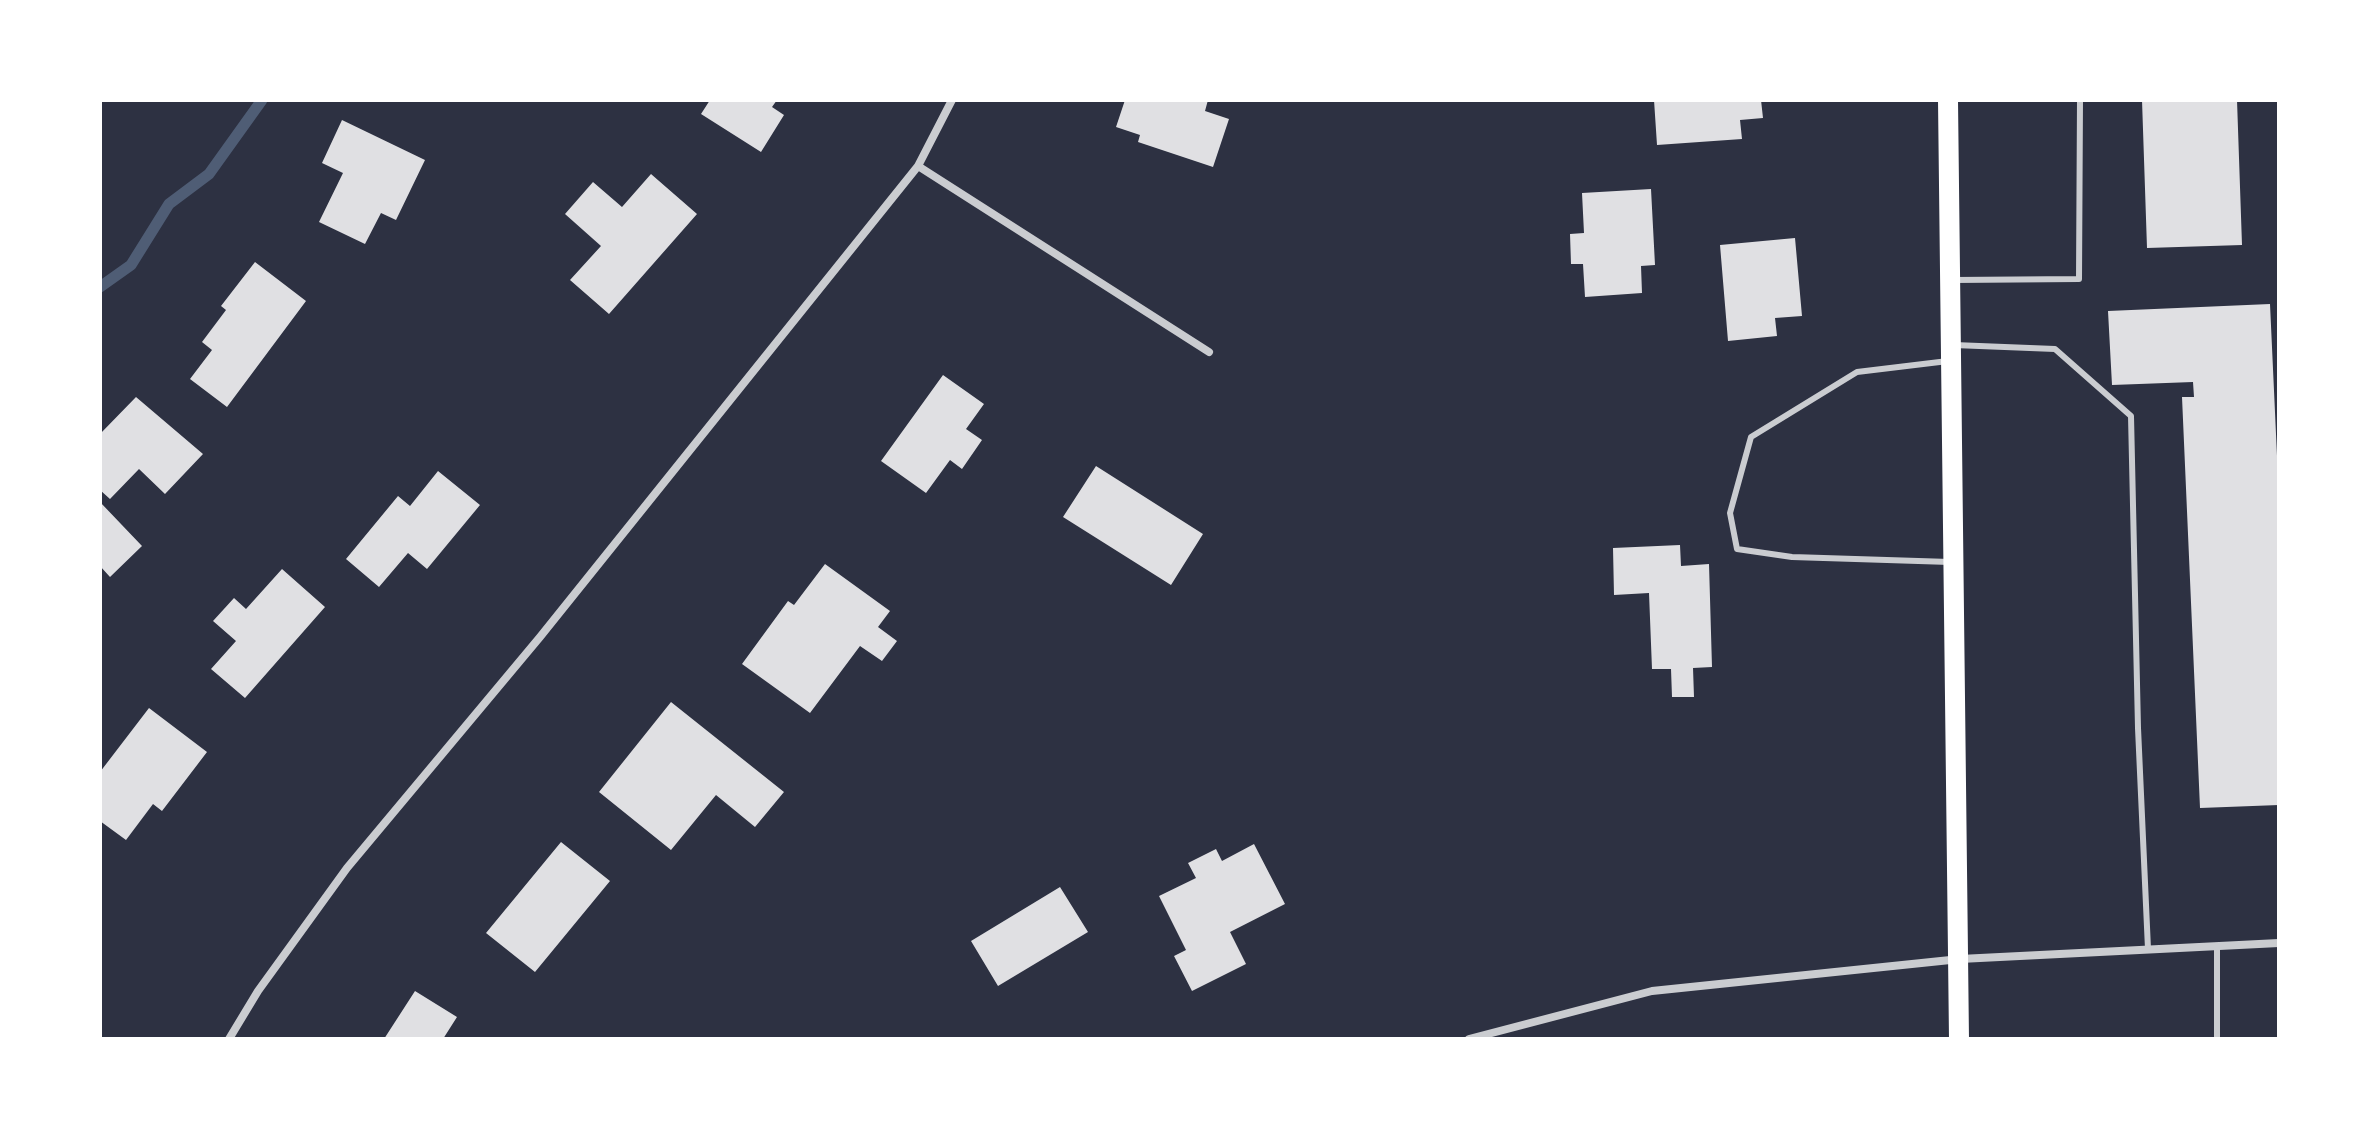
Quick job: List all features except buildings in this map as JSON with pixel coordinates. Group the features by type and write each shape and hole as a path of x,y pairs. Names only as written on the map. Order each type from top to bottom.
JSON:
{"main road":[{"path":"1948,100 1959,1039"}],"street":[{"path":"229,1039 258,991 347,868 540,637 918,166 952,100"},
{"path":"918,166 1209,352"},
{"path":"1469,1039 1652,991 1960,959 2279,943"}],"lane":[{"path":"1950,280 2079,279 2080,100"},
{"path":"1954,562 1792,557 1737,549 1730,513 1751,437 1857,372 1951,353 2055,349 2131,416 2138,742 2148,949"},
{"path":"2217,946 2217,1039"}],"waterway":[{"path":"100,287 131,265 169,204 209,174 262,100"}]}
